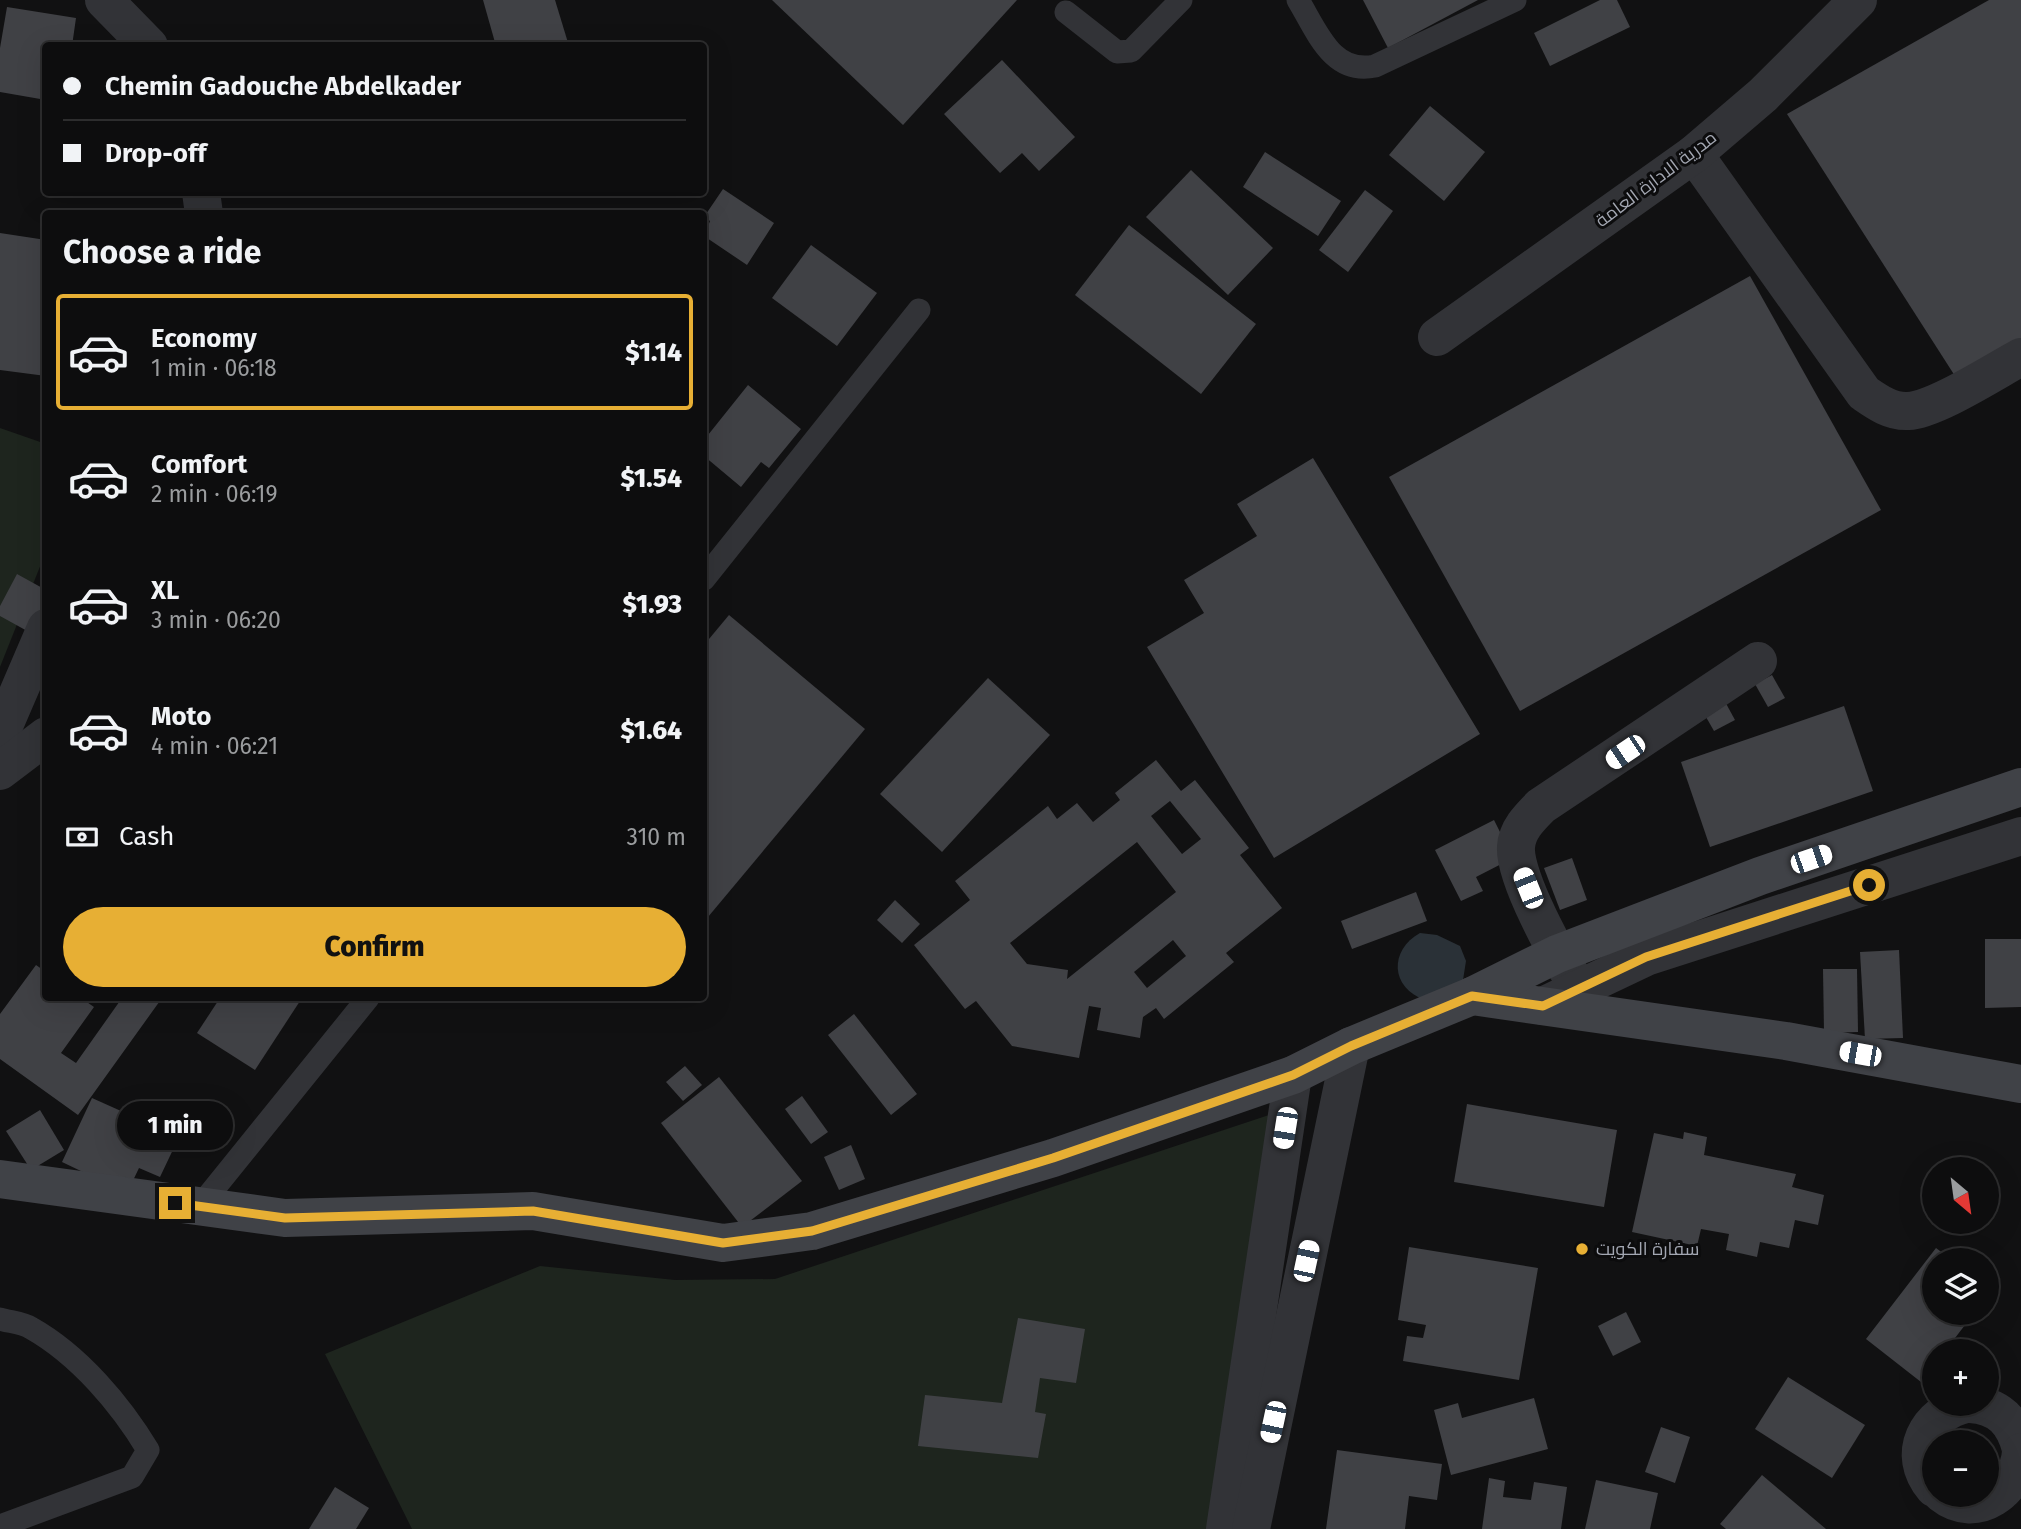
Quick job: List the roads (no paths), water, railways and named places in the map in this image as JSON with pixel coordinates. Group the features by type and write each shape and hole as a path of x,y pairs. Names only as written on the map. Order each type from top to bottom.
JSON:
{"street":[{"path":"104,0 145,42"},
{"name":"مدرية الادارة العامة","path":"1437,337 1694,154 1763,95 1858,0"},
{"path":"1694,154 1864,393 1882,406 1908,411 1929,406 2021,357"},
{"path":"0,735 42,637"},
{"path":"1579,986 1557,954 1520,869 1516,848 1523,823 1541,806 1758,661"},
{"path":"0,771 42,739"},
{"path":"0,1179 285,1218 533,1211 723,1243 812,1231 1053,1158 1293,1075 1351,1046 1472,996 1557,954 1760,876 2021,787"},
{"path":"1543,1006 1579,986 1646,957 2021,836"},
{"path":"1472,996 1786,1041 2021,1084"},
{"path":"1251,1529 1351,1046"},
{"path":"1225,1529 1293,1075"},
{"path":"1999,1413 2007,1418 2017,1432 2021,1450 2013,1481 1999,1495"},
{"path":"1926,1430 1938,1416"},
{"path":"1922,1442 1922,1463"}],"lane":[{"path":"1066,12 1116,52 1131,51 1143,42 1181,0"},
{"path":"1298,0 1333,56 1345,65 1360,69 1375,66 1515,0"},
{"path":"707,575 919,310"},
{"path":"200,1206 366,1001"},
{"path":"0,1319 30,1327 78,1364 131,1421 148,1450 132,1477 0,1526"}],"place":[{"name":"سفارة الكويت","path":"1582,1249"}]}
